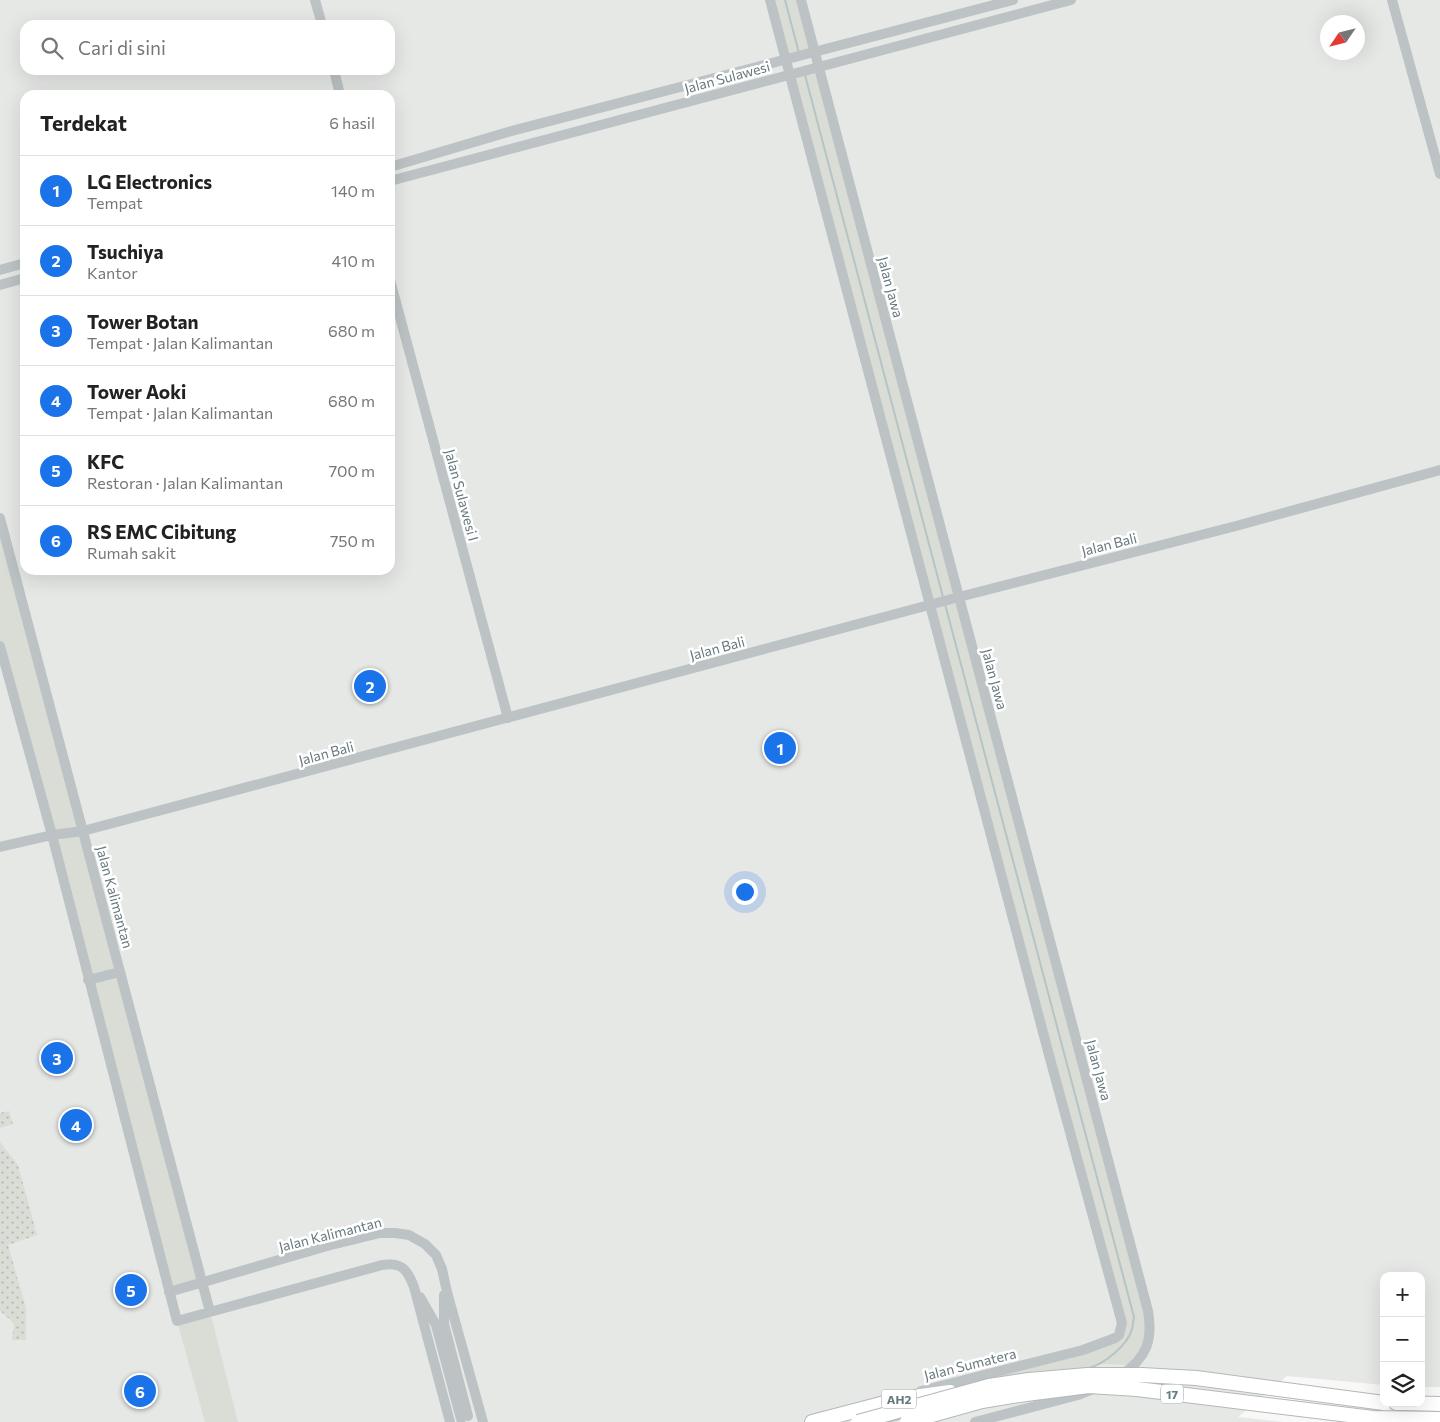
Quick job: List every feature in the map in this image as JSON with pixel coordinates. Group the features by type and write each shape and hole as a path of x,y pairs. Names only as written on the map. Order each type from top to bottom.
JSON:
{"highway":[{"name":"17","path":"858,1422 989,1386 1078,1376 1142,1375 1196,1378 1380,1402"},
{"name":"AH2","path":"812,1422 900,1399 989,1386"},
{"name":"17","path":"907,1422 982,1400 1089,1386 1373,1418 1440,1419"},
{"path":"1425,1404 1440,1404"}],"street":[{"path":"315,0 321,20"},
{"path":"770,0 788,59 934,604"},
{"name":"Jalan Jawa","path":"802,0 812,53 1150,1322 1150,1339 1138,1363 1112,1382 1078,1395 975,1422"},
{"name":"Jalan Sulawesi","path":"395,166 508,132 1013,0"},
{"name":"Jalan Sulawesi","path":"395,180 1071,0"},
{"path":"1392,0 1440,174"},
{"path":"335,75 339,90"},
{"path":"0,270 20,264"},
{"path":"0,285 20,279"},
{"name":"Jalan Sulawesi I","path":"395,299 508,718"},
{"name":"Jalan Bali","path":"0,847 52,835 84,832 956,598 1254,522 1440,470"},
{"name":"Jalan Kalimantan","path":"0,518 210,1312"},
{"name":"Jalan Sumatera","path":"802,1422 1082,1350 1115,1338 1119,1335 1122,1324 934,604"},
{"path":"0,646 52,835 176,1321 382,1265 392,1263 401,1266 409,1273 414,1287 450,1422"},
{"path":"88,980 120,972"},
{"name":"Jalan Kalimantan","path":"170,1292 327,1246 380,1233 409,1235 425,1244 436,1255 483,1422"},
{"path":"414,1287 436,1325 464,1418 444,1324 444,1279"}],"shaded area":[{"path":"0,0 1440,0 1440,1387 1425,1387 1425,1272 1380,1272 1380,1385 1287,1376 1238,1417 1283,1422 0,1422"},
{"path":"770,0 801,0 815,52 785,60"},
{"path":"819,67 1150,1323 1135,1365 1097,1364 1092,1367 998,1379 989,1373 1083,1350 1121,1330 789,75"},
{"path":"0,518 202,1283 169,1292 0,644"},
{"path":"9,1111 13,1124 0,1128 0,1113"},
{"path":"0,1142 18,1165 37,1235 8,1245 26,1308 26,1340 12,1340 14,1323 0,1311"},
{"path":"210,1312 238,1422 205,1422 177,1321"}],"waterway":[{"path":"785,0 799,53"},
{"path":"805,75 943,597"},
{"path":"945,604 1134,1317 1130,1335 1121,1347 1108,1358 1089,1368"},
{"path":"887,1422 903,1418"}],"place":[{"name":"Tsuchiya","path":"370,686"},
{"name":"LG Electronics","path":"780,748"},
{"name":"Tower Botan","path":"57,1058"},
{"name":"Tower Aoki","path":"76,1125"},
{"name":"KFC","path":"131,1290"},
{"name":"RS EMC Cibitung","path":"140,1391"}]}
